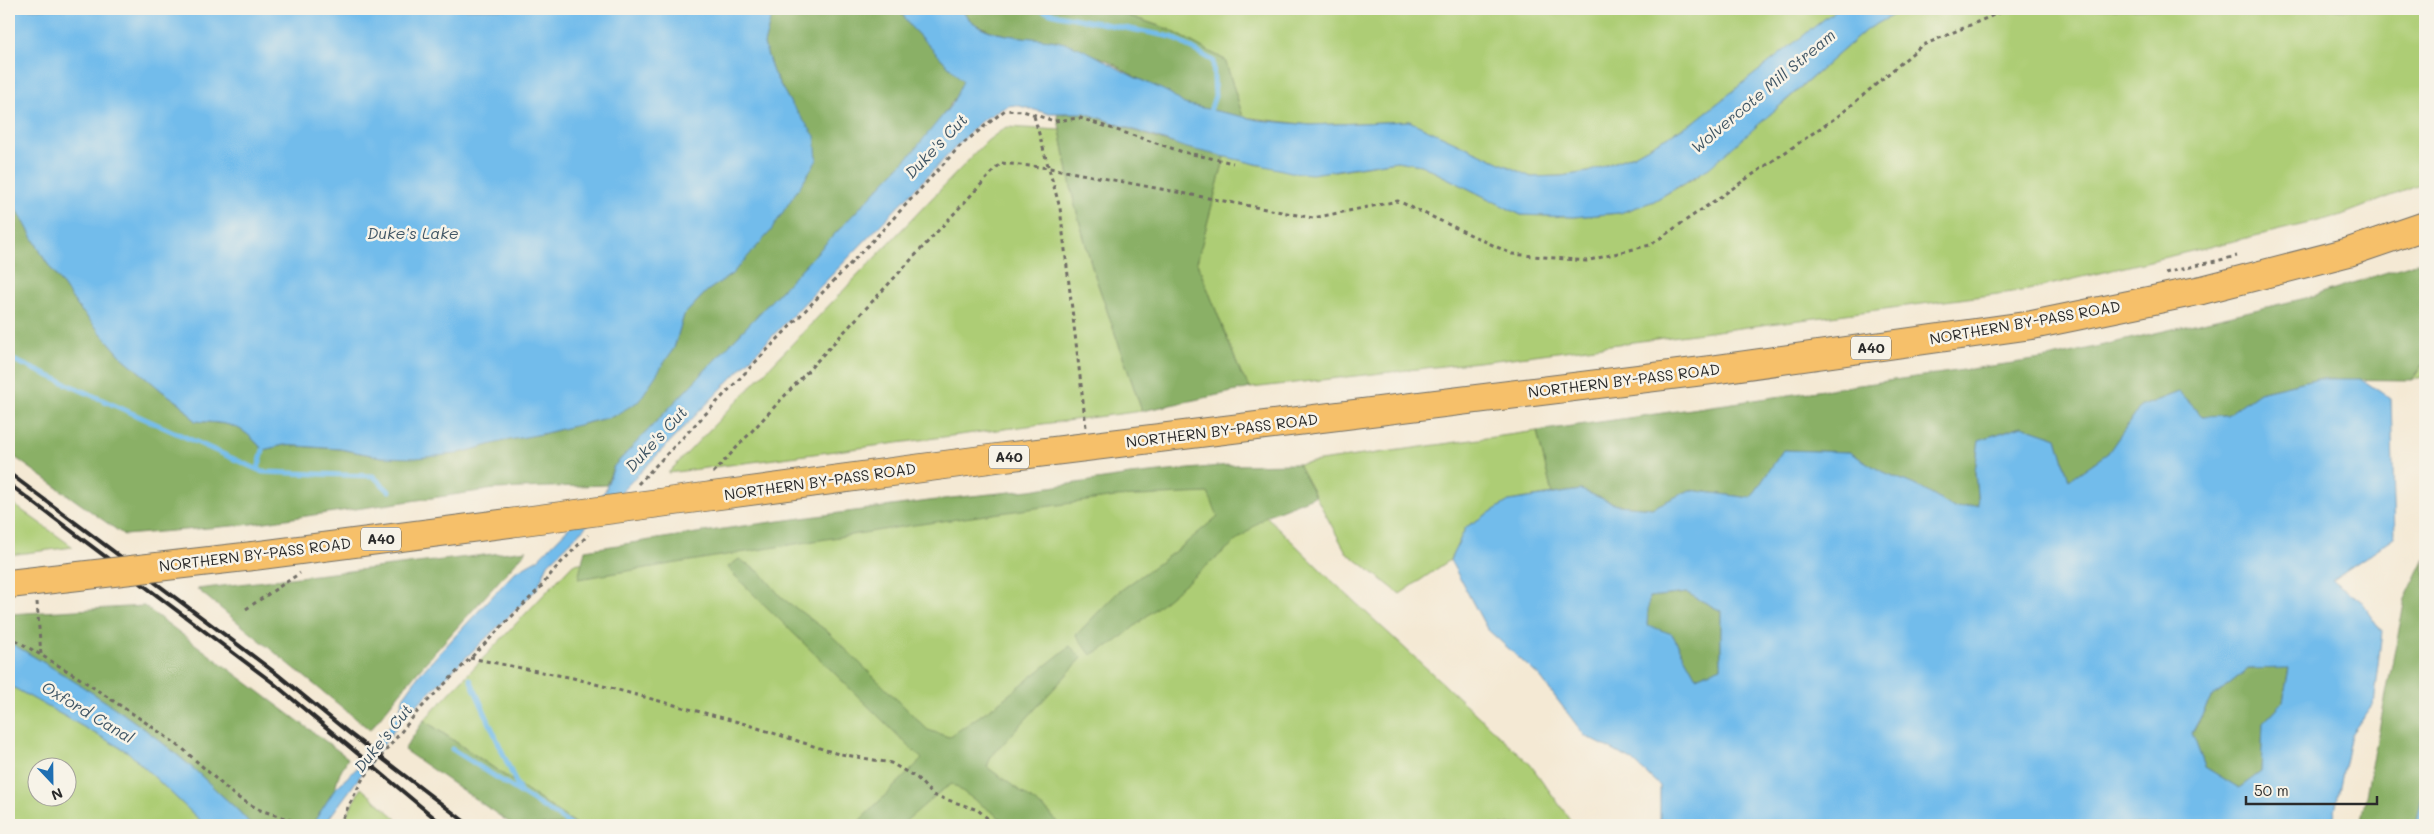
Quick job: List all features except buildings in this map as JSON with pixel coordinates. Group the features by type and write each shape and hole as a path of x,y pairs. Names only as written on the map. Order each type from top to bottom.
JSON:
{"highway":[{"name":"NORTHERN BY-PASS ROAD","path":"9,584 253,556 509,523 712,484 997,458 1710,370 2032,325 2202,290 2349,252 2425,226"}],"path":[{"path":"712,484 1001,163 1050,168 1313,218 1398,201 1512,254 1586,261 1650,245 1841,114 1921,46 2008,9"},
{"path":"670,451 877,236 960,146 1005,110 1024,111 1054,121 1080,118 1183,152 1233,163"},
{"path":"1034,115 1060,208 1086,428"},
{"path":"2155,275 2242,255"},
{"path":"1076,429 1096,427"},
{"path":"339,825 362,780 418,711 540,588 554,570"},
{"path":"246,608 304,571"},
{"path":"36,598 41,656"},
{"path":"9,636 148,724 183,749 235,796 260,810 305,825"},
{"path":"469,658 573,678 742,723 835,753 891,763 917,778 933,795 978,810 995,825"}],"green space":[{"path":"776,9 899,9 910,26 963,81 962,87 936,125 911,154 614,466 606,485 494,489 244,525 124,535 9,453 9,205 18,211 45,260 79,308 122,357 162,391 181,404 195,421 233,426 247,434 263,450 284,445 340,449 382,457 542,434 614,416 674,348 684,315 707,291 732,274 807,176 790,102 773,72 764,44 771,17"},
{"path":"961,9 1109,9 1168,29 1225,60 1243,117 1184,104 1171,94 1135,77 1107,60 1057,41 1012,36 991,31 973,23"},
{"path":"1109,9 1837,9 1695,121 1634,155 1588,172 1561,176 1531,177 1409,121 1310,125 1243,117 1225,60 1168,29"},
{"path":"1904,9 2425,9 2425,183 2339,216 2028,290 1504,359 1251,388 1241,374 1197,262 1225,156 1259,165 1335,171 1397,161 1421,165 1521,215 1573,217 1620,213 1654,201 1696,177 1866,30"},
{"path":"1084,113 1164,141 1225,156 1197,262 1241,374 1251,388 1142,411 1093,270 1074,202 1057,114"},
{"path":"1006,127 1060,130 1074,202 1093,270 1142,411 668,473 987,141"},
{"path":"2425,260 2425,361 2412,380 2315,379 2259,392 2227,415 2202,416 2179,392 2140,407 2108,453 2069,480 2057,438 2021,426 1979,440 1975,472 1978,505 1954,508 1919,487 1879,470 1849,452 1783,450 1751,498 1690,490 1652,508 1618,505 1581,490 1552,494 1537,431 2048,358 2306,298"},
{"path":"2425,361 2425,376 2412,380"},
{"path":"1537,431 1552,494 1509,501 1466,527 1450,560 1400,594 1346,552 1298,464"},
{"path":"1298,464 1315,496 1266,516 1117,641 1091,655 1076,635 1117,593 1181,547 1218,516 1208,493 1115,497 907,526 578,579 585,550 743,526 951,498 1030,490 1130,475 1229,465"},
{"path":"1229,465 1256,506 1330,579 1530,764 1574,825 577,825 424,720 573,564 713,545"},
{"path":"9,501 73,547 9,555"},
{"path":"527,550 416,673 370,730 197,589"},
{"path":"2425,558 2425,779 2415,825 2360,825 2405,599"},
{"path":"739,559 761,573 782,598 827,631 928,730 949,737 997,704 1070,646 1082,658 991,757 987,767 1049,812 1059,825 1010,825 952,784 901,825 855,825 922,759 733,574 728,567"},
{"path":"1687,593 1721,611 1721,668 1696,677 1672,634 1647,626 1648,597"},
{"path":"144,606 348,758 338,777 335,789 312,825 251,825 236,808 171,749 65,675 9,642 9,614"},
{"path":"2289,667 2283,702 2263,723 2261,772 2239,788 2205,767 2192,734 2211,698 2248,669"},
{"path":"9,685 128,752 205,825 9,825"},
{"path":"424,720 577,825 513,825 404,750"},
{"path":"361,788 397,819 384,825 341,825"}],"water":[{"name":"Duke's Lake","path":"9,9 776,9 771,17 764,44 773,72 790,102 815,136 817,160 770,232 732,274 707,291 684,315 674,348 639,401 614,416 456,454 416,458 382,457 340,449 284,445 263,450 247,434 233,426 195,421 181,404 162,391 122,357 79,308 45,260 18,211 9,205"},
{"path":"899,9 961,9 969,19 991,31 1067,43 1087,51 1136,78 1171,94 1184,104 1258,120 1310,125 1409,121 1531,177 1561,176 1588,172 1634,155 1695,121 1837,9 1904,9 1866,30 1709,168 1654,201 1620,213 1573,217 1521,215 1421,165 1397,161 1312,174 1291,172 1187,148 1085,113 1046,113 1016,105 1007,106 981,121 629,484 548,564 537,589 403,718 324,825 312,825 335,789 357,768 398,715 404,696 420,674 515,572 538,559 605,491 614,466 911,154 952,104 963,81 910,26"},
{"path":"2315,379 2361,379 2391,399 2395,537 2332,580 2361,601 2382,632 2373,705 2351,734 2332,825 1660,825 1660,786 1632,760 1585,736 1540,677 1487,629 1450,560 1466,527 1509,501 1581,490 1618,505 1652,508 1690,490 1751,498 1783,450 1849,452 1879,470 1919,487 1954,508 1978,505 1975,472 1979,440 2022,426 2057,438 2069,480 2108,453 2140,407 2179,392 2202,416 2227,415 2259,392","holes":["1687,593 1721,611 1721,667 1696,677 1672,634 1647,625 1649,597","2289,668 2283,702 2263,723 2261,772 2239,788 2205,767 2192,733 2211,698 2248,669"]},
{"name":"Oxford Canal","path":"9,642 65,675 171,749 236,808 251,825 205,825 128,752 9,685"},
{"path":"2425,779 2425,825 2415,825"}],"waterway":[{"path":"1037,9 1058,15 1172,37 1213,61 1215,96 1209,114"},
{"path":"9,358 263,472 373,476 389,491"},
{"path":"258,469 263,450"},
{"path":"470,679 521,794"},
{"path":"452,749 571,825"}],"railway":[{"path":"9,473 277,674 349,733 469,825"},
{"path":"9,484 272,682 443,825"}],"water label":[{"name":"Wolvercote Mill Stream","path":"1763,91"},
{"name":"Duke's Cut","path":"936,146"},
{"name":"Duke's Cut","path":"656,439"},
{"name":"Duke's Cut","path":"383,738"}]}
